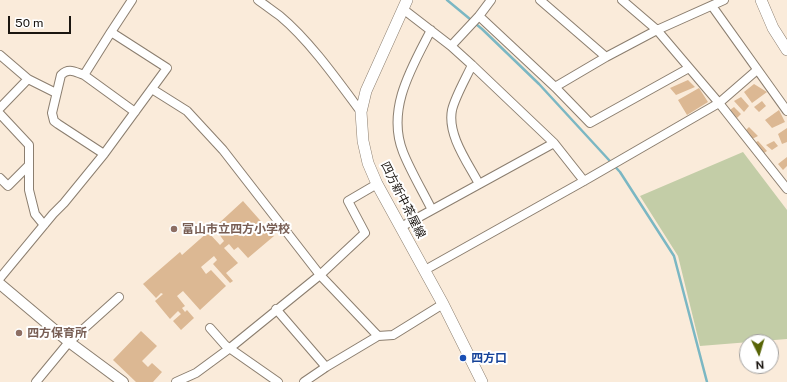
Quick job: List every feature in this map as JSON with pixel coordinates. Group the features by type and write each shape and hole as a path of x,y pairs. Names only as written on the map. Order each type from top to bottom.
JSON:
{"main road":[{"path":"761,0 773,28 787,50"},
{"name":"四方新中茶屋線","path":"405,4 366,91 361,112 368,163 377,184 425,270 482,382"}],"street":[{"path":"84,76 132,0"},
{"path":"258,0 280,16 296,32 361,112"},
{"path":"452,46 491,0"},
{"path":"540,0 606,57"},
{"path":"622,0 657,30 719,103 787,189"},
{"path":"555,87 606,57 657,30 724,0"},
{"path":"405,4 431,30 472,64 554,144 584,181"},
{"path":"712,6 787,111"},
{"path":"479,16 555,87 590,123 689,68"},
{"path":"431,30 405,83 400,100 398,118 399,136 403,152 432,210"},
{"path":"0,278 104,154 167,68 111,32"},
{"path":"0,55 28,79 56,93"},
{"path":"472,64 452,108 452,128 456,141 479,184"},
{"path":"104,154 54,121 52,113 61,75 64,71 70,70 84,76 135,112"},
{"path":"425,270 719,103 757,70"},
{"path":"0,108 28,79"},
{"path":"152,89 187,111 223,150 320,275 378,336"},
{"path":"0,114 29,145 29,190 35,214 44,225"},
{"path":"401,227 554,144"},
{"path":"0,178 8,186 28,166"},
{"path":"176,382 196,373 230,348 276,309 320,275 365,233 348,201 377,184"},
{"path":"0,284 69,342 124,382"},
{"path":"36,382 69,342 120,297"},
{"path":"304,382 378,336 393,335 443,304"},
{"path":"276,309 326,367"},
{"path":"210,328 225,345 278,382"}],"green space":[{"path":"743,152 787,210 787,339 779,340 779,334 739,334 739,343 700,346 678,256 640,196"}],"building":[{"path":"688,80 695,87 676,95 670,88"},
{"path":"754,84 767,92 752,103 744,92"},
{"path":"699,88 708,102 687,115 678,100"},
{"path":"741,97 749,106 744,112 734,101"},
{"path":"762,101 766,106 759,112 754,107"},
{"path":"734,107 741,114 737,118 730,110"},
{"path":"779,110 785,122 772,128 765,120"},
{"path":"749,127 758,136 752,139 745,131"},
{"path":"787,128 787,142 782,144 778,134"},
{"path":"758,141 767,151 764,153 754,143"},
{"path":"774,141 778,146 772,150 766,145"},
{"path":"787,157 787,166 783,170 778,164"},
{"path":"243,201 274,236 248,258 238,247 234,250 229,244 224,248 238,263 226,273 233,281 230,283 213,264 217,260 214,256 201,267 206,274 211,270 226,286 200,310 183,291 177,296 185,306 182,308 185,312 187,310 194,318 181,330 173,321 181,314 178,311 170,319 155,301 163,294 161,293 156,298 143,284 180,252 182,255 208,232 220,245 224,241 219,234 223,230 218,224"},
{"path":"141,331 157,346 142,361 148,367 152,363 162,372 153,382 136,382 113,360"}],"waterway":[{"path":"447,0 482,29 539,84 620,172 674,256 707,382"}],"place":[{"name":"富山市立四方小学校","path":"174,229"},
{"name":"四方保育所","path":"19,333"},
{"name":"四方口","path":"463,358"}]}
